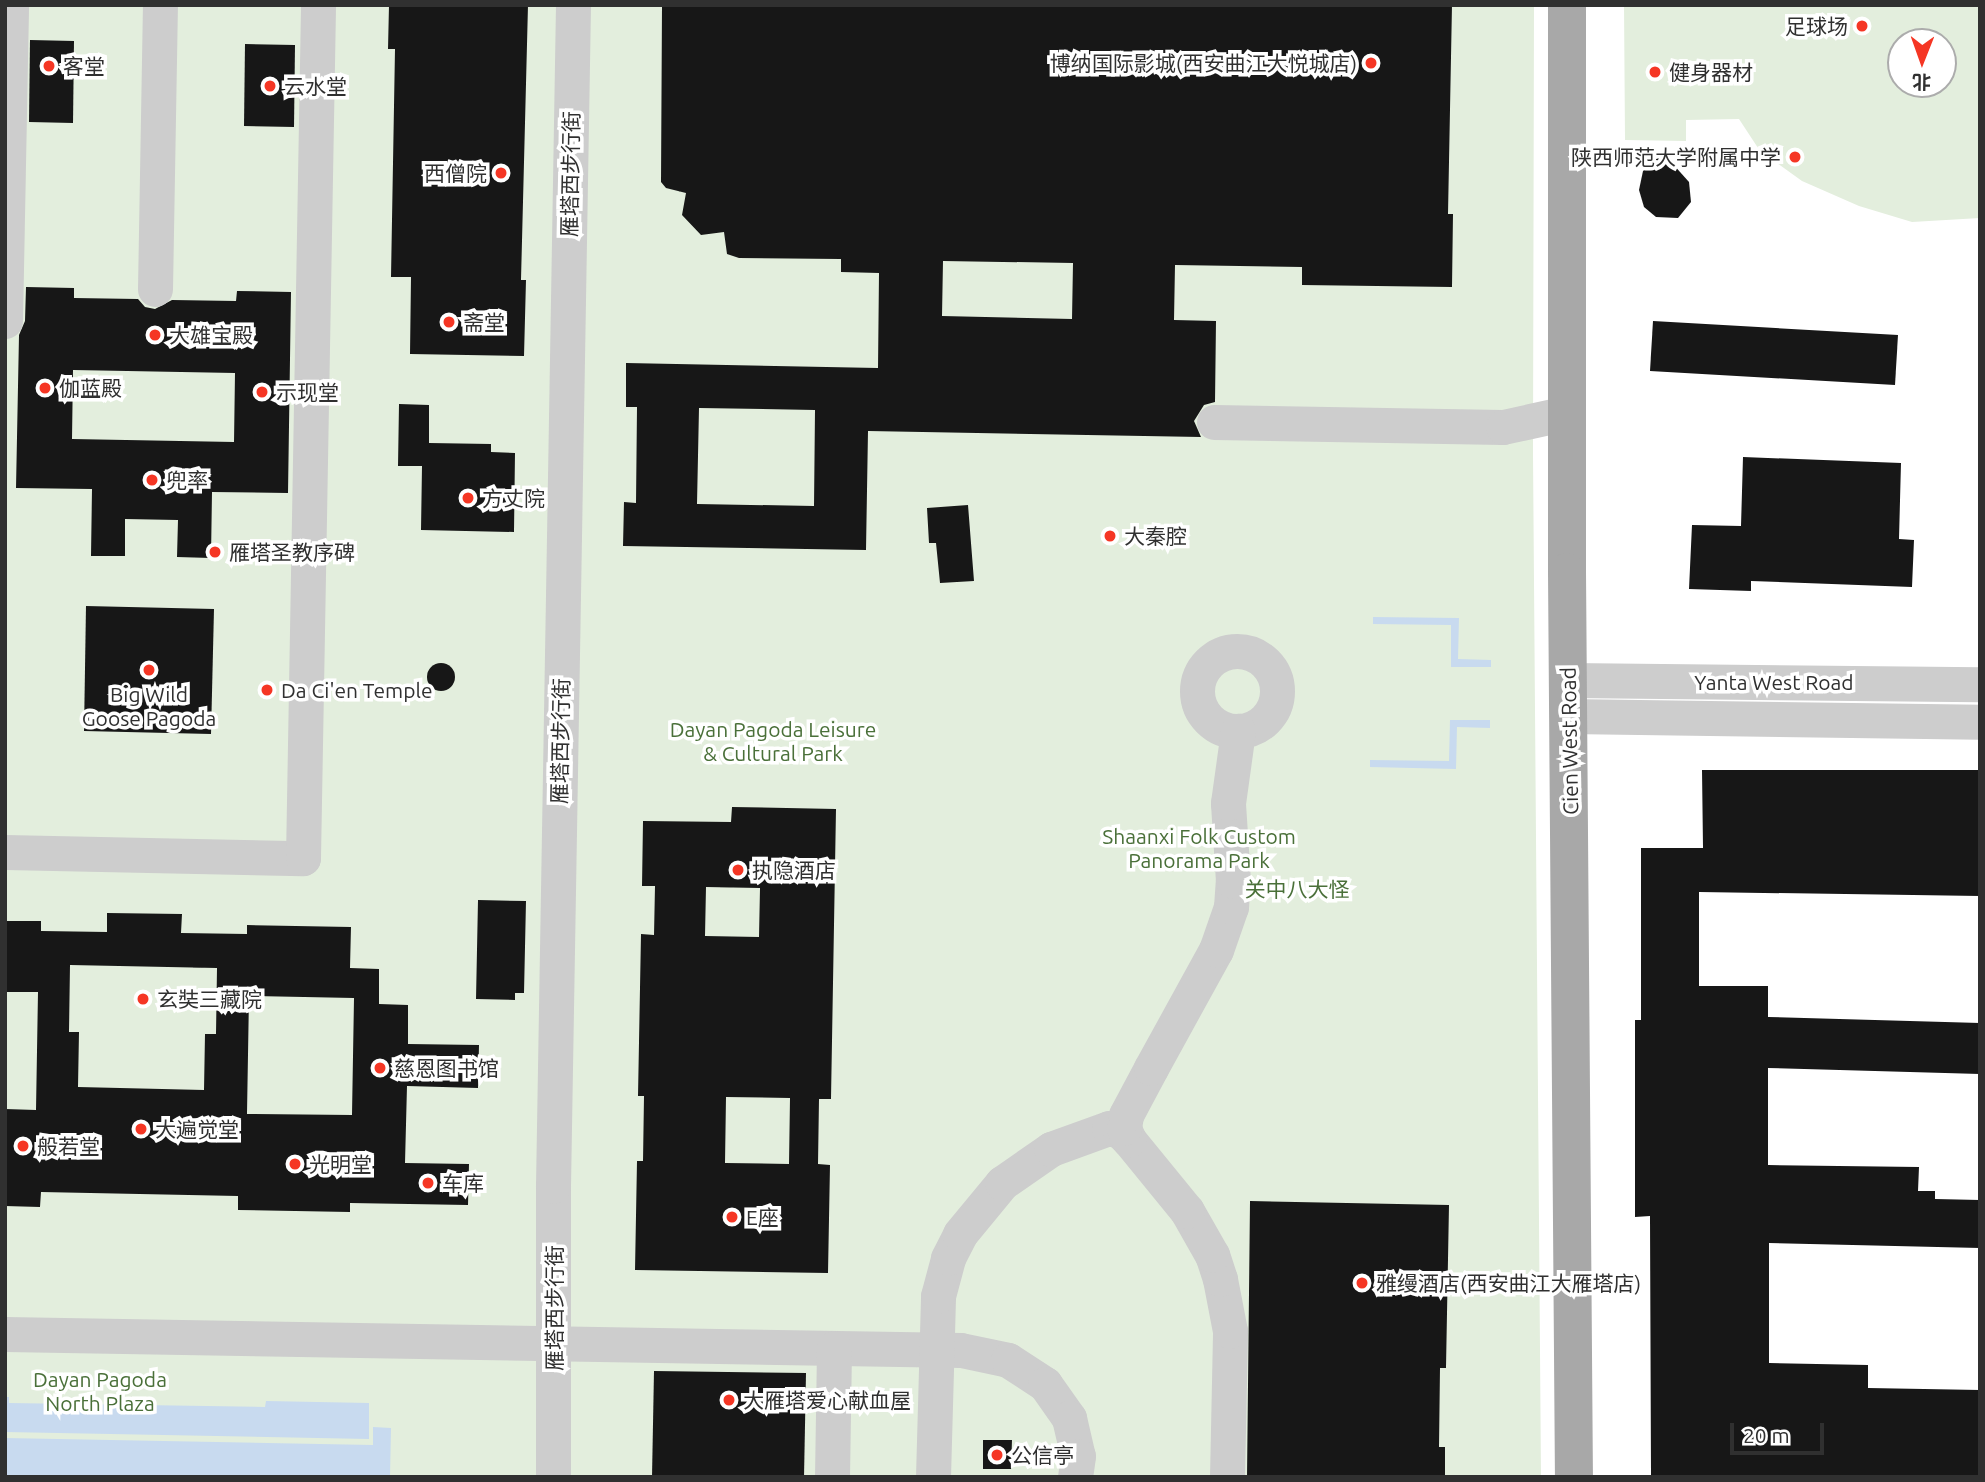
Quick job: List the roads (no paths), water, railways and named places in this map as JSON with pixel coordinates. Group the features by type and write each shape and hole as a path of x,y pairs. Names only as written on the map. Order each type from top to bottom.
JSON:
{"main road":[{"name":"Cien West Road","path":"1567,5 1568,698 1574,1477"}],"street":[{"path":"5,321 11,5"},
{"path":"155,289 160,5"},
{"path":"5,852 303,858 318,5"},
{"name":"雁塔西步行街","path":"553,1477 552,1186 573,5"},
{"path":"1214,422 1503,427 1567,413"},
{"name":"Yanta West Road","path":"1568,698 1980,684"},
{"name":"Yanta West Road","path":"1568,698 1980,722"},
{"path":"933,1477 936,1310 942,1277 957,1239 987,1198 1023,1167 1051,1149 1119,1128 1226,927 1233,894 1228,803 1238,731"},
{"path":"1119,1128 1186,1211 1212,1255 1220,1279 1230,1331 1227,1477"},
{"path":"5,1334 961,1350 1008,1360 1045,1384 1069,1418 1078,1456 1075,1477"},
{"path":"832,1477 834,1348"}],"water":[{"path":"1373,617 1459,618 1458,659 1491,660 1491,667 1451,667 1451,625 1373,624"},
{"path":"1450,720 1490,720 1490,728 1457,727 1456,769 1370,767 1370,760 1449,761"},
{"path":"5,1397 9,1397 9,1403 265,1407 266,1401 369,1403 369,1439 5,1432"},
{"path":"373,1427 391,1428 390,1477 5,1477 5,1438 373,1445"}],"place":[{"name":"足球场","path":"1862,26"},
{"name":"博纳国际影城(西安曲江大悦城店)","path":"1371,63"},
{"name":"客堂","path":"49,66"},
{"name":"健身器材","path":"1655,72"},
{"name":"云水堂","path":"270,86"},
{"name":"陕西师范大学附属中学","path":"1795,157"},
{"name":"西僧院","path":"501,173"},
{"name":"斋堂","path":"449,322"},
{"name":"大雄宝殿","path":"155,335"},
{"name":"伽蓝殿","path":"45,388"},
{"name":"示现堂","path":"262,392"},
{"name":"兜率","path":"152,480"},
{"name":"方丈院","path":"468,498"},
{"name":"大秦腔","path":"1110,536"},
{"name":"雁塔圣教序碑","path":"215,552"},
{"name":"Big Wild Goose Pagoda","path":"149,670"},
{"name":"Da Ci'en Temple","path":"267,690"},
{"name":"执隐酒店","path":"738,870"},
{"name":"玄奘三藏院","path":"143,999"},
{"name":"慈恩图书馆","path":"380,1068"},
{"name":"大遍觉堂","path":"141,1129"},
{"name":"般若堂","path":"23,1146"},
{"name":"光明堂","path":"295,1164"},
{"name":"车库","path":"428,1183"},
{"name":"E座","path":"732,1217"},
{"name":"雅缦酒店(西安曲江大雁塔店)","path":"1362,1283"},
{"name":"大雁塔爱心献血屋","path":"729,1400"},
{"name":"公信亭","path":"997,1455"}],"park label":[{"name":"Dayan Pagoda Leisure & Cultural Park","path":"773,741"},
{"name":"Shaanxi Folk Custom Panorama Park","path":"1199,848"},
{"name":"关中八大怪","path":"1297,889"},
{"name":"Dayan Pagoda North Plaza","path":"100,1391"}]}
